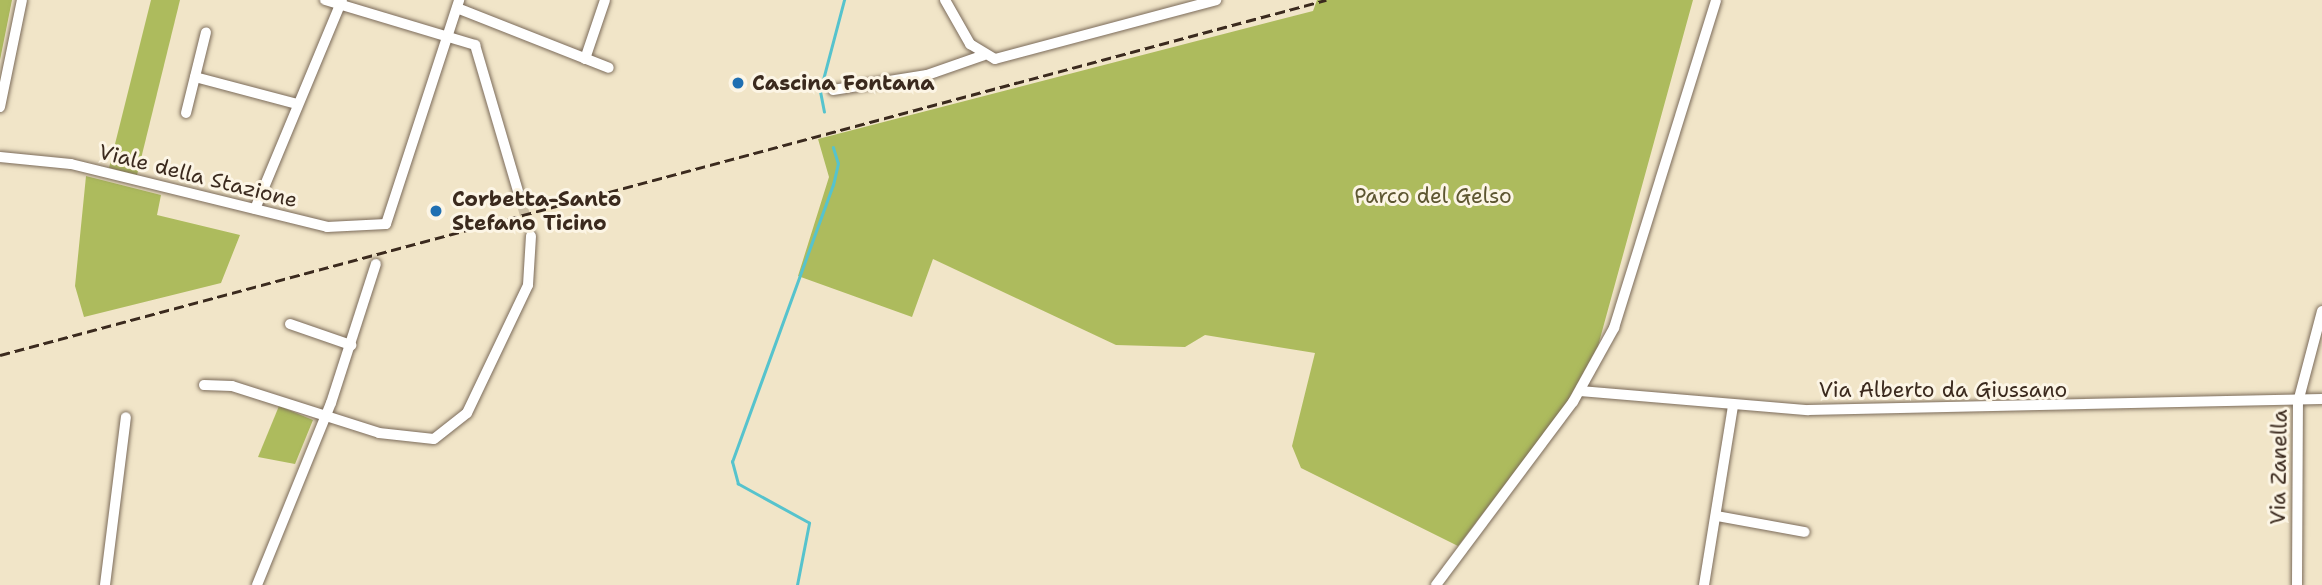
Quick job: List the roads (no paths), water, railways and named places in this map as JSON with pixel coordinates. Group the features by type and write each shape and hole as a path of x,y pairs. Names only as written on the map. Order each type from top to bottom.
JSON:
{"street":[{"path":"0,107 22,0"},
{"path":"325,0 341,2 448,33 480,51 518,191"},
{"path":"585,59 605,0"},
{"path":"945,0 970,44 984,55 995,59 1216,0"},
{"path":"1436,585 1573,402 1620,315 1716,0"},
{"path":"255,209 341,2"},
{"path":"448,33 458,4 609,68"},
{"path":"186,113 206,32"},
{"name":"Viale della Stazione","path":"0,157 71,164 327,227 386,224 448,33"},
{"path":"833,90 927,75 984,55"},
{"path":"195,77 297,104"},
{"path":"204,385 232,386 419,440 456,426 528,285 531,236"},
{"path":"257,585 326,415 376,264"},
{"name":"Via Zanella","path":"2297,585 2298,402 2322,311"},
{"path":"290,324 353,340"},
{"name":"Via Alberto da Giussano","path":"1580,391 1732,405 1999,410 2298,402 2322,399"},
{"path":"1704,585 1717,516 1732,405"},
{"path":"105,585 126,417"},
{"path":"1717,516 1805,532"}],"waterway":[{"path":"824,112 820,91 844,0"},
{"path":"797,585 809,523 738,484 732,462 833,185 838,164 833,148"}],"tunnel":[{"path":"518,191 531,236"}],"railway":[{"path":"0,355 1326,0"}],"place":[{"name":"Cascina Fontana","path":"738,83"},
{"name":"Corbetta-Santo Stefano Ticino","path":"436,211"}],"park label":[{"name":"Parco del Gelso","path":"1433,196"}]}
